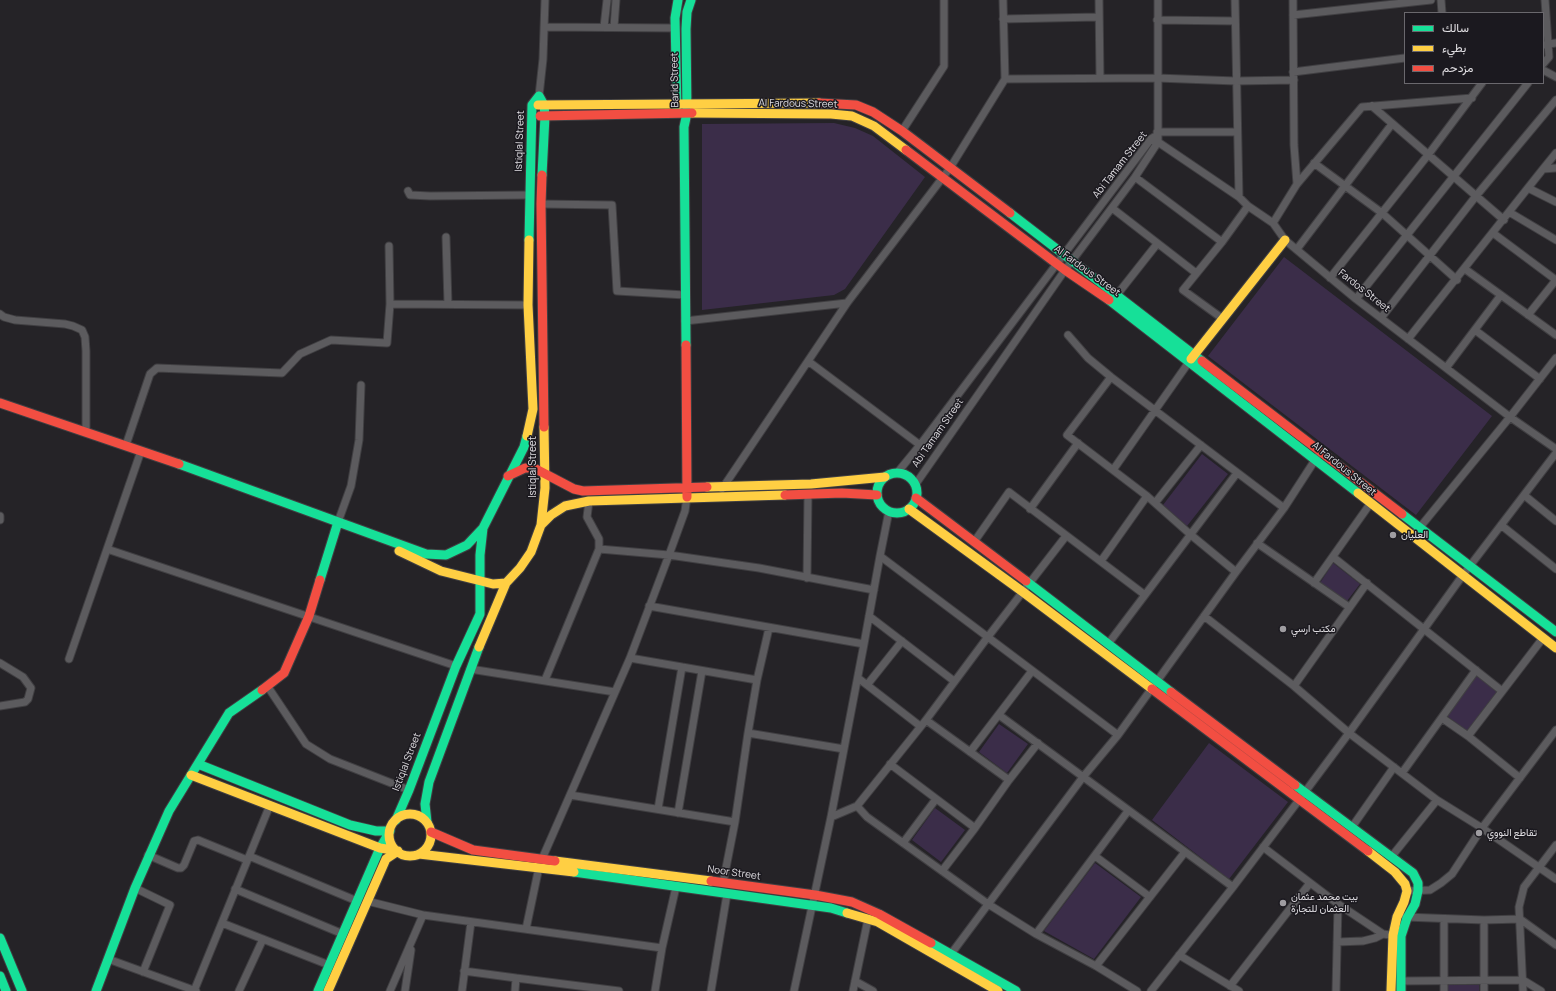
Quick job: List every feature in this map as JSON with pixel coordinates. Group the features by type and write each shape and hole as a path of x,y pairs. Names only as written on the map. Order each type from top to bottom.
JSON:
{"main road":[{"name":"Barid Street","path":"678,0 674,18 676,103 677,113 684,127"},
{"name":"Barid Street","path":"684,127 687,113 686,29 687,12 691,0"},
{"name":"Al Fardous Street","path":"532,104 542,100 686,104 834,103 856,105 873,112 902,131 1068,258 1192,358 1318,455 1556,632"},
{"name":"Istiqlal Street","path":"427,822 424,804 429,782 470,669 506,583 520,568 531,552 541,525 545,488 541,204 545,116 542,100"},
{"name":"Istiqlal Street","path":"396,820 409,790 456,666 480,614 480,555 483,528 524,447 532,409 528,305 532,104"},
{"name":"Al Fardous Street","path":"532,116 677,113 831,114 852,116 874,126 1061,267 1192,358"},
{"path":"684,127 687,498"},
{"path":"1192,358 1286,240"},
{"path":"0,403 126,445 426,554 446,555 466,545 483,528"},
{"name":"Al Fardous Street","path":"1318,455 1370,504 1556,648"},
{"path":"508,476 525,468 534,468 574,489 583,491 811,484 885,477 897,473 905,475 915,485 916,498 909,509 896,513 883,508 877,495 880,482 885,477"},
{"path":"541,525 551,515 565,506 589,501 842,493 877,495"},
{"path":"916,498 1108,644 1154,685"},
{"path":"909,509 1154,685 1302,796 1395,872 1406,884 1407,891 1397,917 1401,991"},
{"path":"96,991 135,888 169,811 229,713 284,673 308,616 338,522"},
{"path":"366,532 441,571 493,584 506,583"},
{"path":"198,764 350,824 376,831 390,831"},
{"path":"191,775 380,848 398,851 408,855 419,854 428,845 431,838 431,832 427,822 416,815 408,814 396,820 380,848 318,991"},
{"path":"1302,796 1352,826 1413,873 1418,883 1415,904 1397,936 1391,991"},
{"path":"390,831 391,842 398,851"},
{"name":"Noor Street","path":"431,832 473,850 541,863 676,887 831,908 878,922 998,991"},
{"path":"328,991 386,860 398,851"},
{"name":"Noor Street","path":"419,854 541,863 723,883 815,895 852,902 879,914 1016,991"},
{"path":"0,938 22,991"},
{"path":"0,976 6,991"}],"street":[{"path":"542,100 545,0"},
{"path":"604,27 607,0"},
{"path":"614,27 616,0"},
{"path":"902,131 944,66 944,0"},
{"path":"720,497 722,487 847,303 950,168 1005,78 1003,0"},
{"path":"1099,0 1098,17 1100,78"},
{"path":"1158,0 1156,137 1237,132"},
{"path":"1235,0 1239,197"},
{"path":"1293,0 1294,145 1297,184"},
{"path":"1293,15 1431,0"},
{"path":"1441,0 1442,12"},
{"path":"1544,63 1549,57 1545,44 1545,0"},
{"path":"1003,19 1098,17"},
{"path":"1157,20 1235,21"},
{"path":"544,27 674,28"},
{"path":"1545,44 1556,43"},
{"path":"1293,72 1404,58"},
{"path":"1544,71 1556,77"},
{"path":"1005,78 1157,78 1236,82 1294,80"},
{"path":"1330,278 1428,155 1481,84"},
{"path":"1356,299 1527,84"},
{"path":"1273,223 1297,184 1362,107 1472,98"},
{"path":"1381,318 1476,196 1556,100"},
{"path":"1372,106 1504,220"},
{"path":"1297,249 1392,124"},
{"name":"Abi Tamam Street","path":"1068,258 1112,208 1136,176 1156,137"},
{"name":"Abi Tamam Street","path":"897,473 1068,258 1156,137"},
{"name":"Fardos Street","path":"1156,137 1273,223 1286,240 1356,299 1510,417 1555,447"},
{"path":"1408,339 1457,280 1556,153"},
{"path":"1314,163 1382,213 1457,280"},
{"path":"1543,169 1556,168"},
{"path":"1136,176 1222,242"},
{"path":"1528,188 1556,202"},
{"path":"408,192 410,195 430,196 529,195"},
{"path":"541,204 612,205 617,291 685,295"},
{"path":"1223,319 1183,290 1222,242 1248,206"},
{"path":"1112,208 1196,273"},
{"path":"1509,212 1556,240"},
{"path":"1493,233 1556,280 1528,315"},
{"path":"446,237 448,304"},
{"path":"1116,296 1157,244"},
{"path":"126,445 150,374 157,368 282,373 300,354 331,340 387,343 390,304 389,246"},
{"name":"Abi Tamam Street","path":"915,485 1061,267"},
{"path":"1465,269 1556,335"},
{"path":"1446,368 1501,295"},
{"path":"685,321 847,303"},
{"path":"390,304 528,305"},
{"path":"0,314 4,317 16,320 65,324 82,330 85,337 86,351 86,432"},
{"path":"1475,330 1540,379"},
{"path":"1068,335 1088,358 1111,377 1284,508"},
{"path":"1113,470 1192,358"},
{"path":"1412,537 1556,358"},
{"path":"808,361 920,445"},
{"path":"1111,377 1068,434 1147,496 1236,572"},
{"path":"338,522 351,486 359,440 360,385"},
{"path":"1030,509 1078,443"},
{"path":"1155,503 1201,446"},
{"path":"1151,991 1233,887 1349,733 1462,575 1524,495 1555,447"},
{"path":"69,659 142,451"},
{"path":"951,954 1083,777 1118,735 1284,508 1318,455"},
{"path":"1108,644 1237,473"},
{"path":"974,542 1009,492 1145,595"},
{"path":"807,578 808,495"},
{"path":"1524,495 1556,521"},
{"path":"1101,561 1147,496"},
{"path":"526,930 541,863 630,658 669,556 685,511 687,498"},
{"path":"545,680 599,549 600,538 587,517 589,501"},
{"path":"1314,583 1370,504"},
{"path":"794,991 831,817 889,511"},
{"path":"1501,525 1556,569"},
{"path":"831,817 857,806 926,720 954,681 1066,536"},
{"path":"1257,543 1349,607"},
{"path":"107,548 456,666"},
{"path":"599,549 669,556 759,568 874,590"},
{"path":"880,556 987,638 1118,735"},
{"path":"1333,557 1502,690"},
{"path":"1294,686 1367,583"},
{"path":"650,606 864,644"},
{"path":"869,616 954,681"},
{"path":"1204,616 1294,686 1349,733 1438,800 1482,828 1556,879"},
{"path":"723,883 757,680 769,628"},
{"path":"1468,736 1543,638"},
{"path":"867,685 902,641"},
{"path":"630,658 757,680"},
{"path":"0,663 23,677 31,688 28,699 25,702 0,706"},
{"path":"658,809 682,668"},
{"path":"470,669 615,692"},
{"path":"1402,773 1476,670"},
{"path":"678,813 702,671"},
{"path":"970,752 1032,671"},
{"path":"858,678 920,726"},
{"path":"268,686 306,744 330,759 409,790"},
{"path":"999,715 1233,887"},
{"path":"1442,718 1468,736 1520,778"},
{"path":"926,720 1009,780"},
{"path":"1407,891 1430,890 1442,883 1452,874 1482,828 1556,730"},
{"path":"748,733 844,749"},
{"path":"942,871 1038,743"},
{"path":"890,764 975,828"},
{"path":"1352,826 1394,767"},
{"path":"570,795 734,822"},
{"path":"903,843 936,799"},
{"path":"1392,856 1438,800"},
{"path":"108,959 195,991 270,805"},
{"path":"857,806 866,817 988,904 1036,934 1096,966 1137,991"},
{"path":"1036,934 1128,811"},
{"path":"148,856 181,868 184,865 194,841 198,840 357,901"},
{"path":"1523,991 1519,907 1524,887 1556,845"},
{"path":"1263,847 1338,904 1383,934 1397,936"},
{"path":"1096,966 1185,852"},
{"path":"1095,856 1150,897"},
{"path":"1230,986 1310,883"},
{"path":"656,991 662,948 676,887"},
{"path":"135,888 170,905 143,972"},
{"path":"235,889 343,934"},
{"path":"711,991 728,894"},
{"path":"368,901 423,915 662,948"},
{"path":"1336,991 1338,904"},
{"path":"390,991 423,915"},
{"path":"1397,917 1484,920 1520,919 1556,945"},
{"path":"853,991 868,919"},
{"path":"1444,919 1444,991"},
{"path":"1484,920 1484,991"},
{"path":"462,991 471,922"},
{"path":"222,923 329,965"},
{"path":"1337,942 1363,941 1383,934"},
{"path":"240,991 263,939"},
{"path":"405,991 412,940"},
{"path":"1179,955 1239,991"},
{"path":"464,971 593,989 619,991"},
{"path":"515,991 516,978"},
{"path":"1401,981 1523,980 1541,991"},
{"path":"855,981 873,991"}],"shaded area":[{"path":"834,123 855,128 873,136 925,177 845,289 834,295 702,310 702,124"},
{"path":"1284,257 1492,416 1416,515 1208,356"},
{"path":"1202,454 1228,474 1187,526 1163,505"},
{"path":"1333,563 1360,584 1347,601 1320,583"},
{"path":"1477,675 1497,692 1467,731 1447,716"},
{"path":"999,724 1028,744 1007,773 979,752"},
{"path":"1209,743 1288,802 1229,879 1152,820"},
{"path":"935,808 965,830 941,862 912,840"},
{"path":"1095,863 1141,897 1094,959 1044,931"},
{"path":"1448,985 1479,985 1479,991 1448,991"}],"traffic: fast":[{"path":"677,110 675,18 678,0"},
{"path":"686,345 684,127 687,113 686,29 687,12 691,0"},
{"path":"529,240 532,105 539,96 544,105 545,116 542,175"},
{"path":"1010,213 1202,361"},
{"path":"1109,300 1358,493"},
{"path":"396,820 409,790 456,666 480,614 480,555 483,528 524,447 527,436"},
{"path":"179,464 426,554 446,555 467,545 483,528"},
{"path":"897,473 905,475 911,479 915,485 917,493 915,501 911,507 905,511 897,513 889,511 883,507 879,501 877,493 879,485 883,479 889,475 897,473"},
{"path":"1402,514 1556,632"},
{"path":"320,580 338,522"},
{"path":"1026,581 1171,692"},
{"path":"427,822 425,804 429,782 479,647"},
{"path":"96,991 135,888 169,811 229,713 262,690"},
{"path":"198,764 350,825 376,831 390,831"},
{"path":"1295,785 1413,873 1418,883 1418,891 1415,904 1407,918 1401,936 1401,991"},
{"path":"318,991 380,848 390,831"},
{"path":"574,872 831,908 847,913"},
{"path":"0,938 22,991"},
{"path":"931,943 1016,991"},
{"path":"0,976 6,991"}],"traffic: slow":[{"path":"538,105 819,103"},
{"path":"692,113 831,114 852,116 874,126 906,150"},
{"path":"527,436 533,409 528,305 529,240"},
{"path":"1191,359 1285,240"},
{"path":"479,647 506,583 520,568 531,552 541,525 545,488 544,427"},
{"path":"707,487 811,484 885,477"},
{"path":"1358,493 1556,648"},
{"path":"541,525 551,515 565,506 589,501 785,495"},
{"path":"909,509 1152,689"},
{"path":"399,551 441,571 493,584 506,583"},
{"path":"191,775 380,848 398,851"},
{"path":"410,814 425,820 431,835 425,850 410,856 395,850 389,835 395,820 410,814"},
{"path":"328,991 386,859 398,851"},
{"path":"1368,851 1395,872 1405,884 1407,891 1397,917 1393,935 1391,991"},
{"path":"419,854 574,872"},
{"path":"555,861 711,881"},
{"path":"847,913 878,922 998,991"}],"traffic: jam":[{"path":"819,103 856,105 873,112 902,131 1010,213"},
{"path":"540,116 692,113"},
{"path":"906,150 1065,270 1109,300"},
{"path":"542,175 541,204 544,427"},
{"path":"686,345 687,497"},
{"path":"1202,361 1402,514"},
{"path":"0,403 179,464"},
{"path":"508,476 525,468 534,468 574,489 583,491 707,487"},
{"path":"785,495 842,493 877,495"},
{"path":"916,498 1026,581"},
{"path":"262,690 284,673 309,616 320,580"},
{"path":"1152,689 1368,851"},
{"path":"1171,692 1295,785"},
{"path":"431,832 473,850 555,861"},
{"path":"711,881 815,895 852,902 879,914 931,943"}],"place":[{"name":"العليان","path":"1393,535"},
{"name":"مكتب ارسي","path":"1283,629"},
{"name":"تقاطع النووي","path":"1479,833"},
{"name":"بيت محمد عثمان العثمان للتجارة","path":"1283,903"}]}
